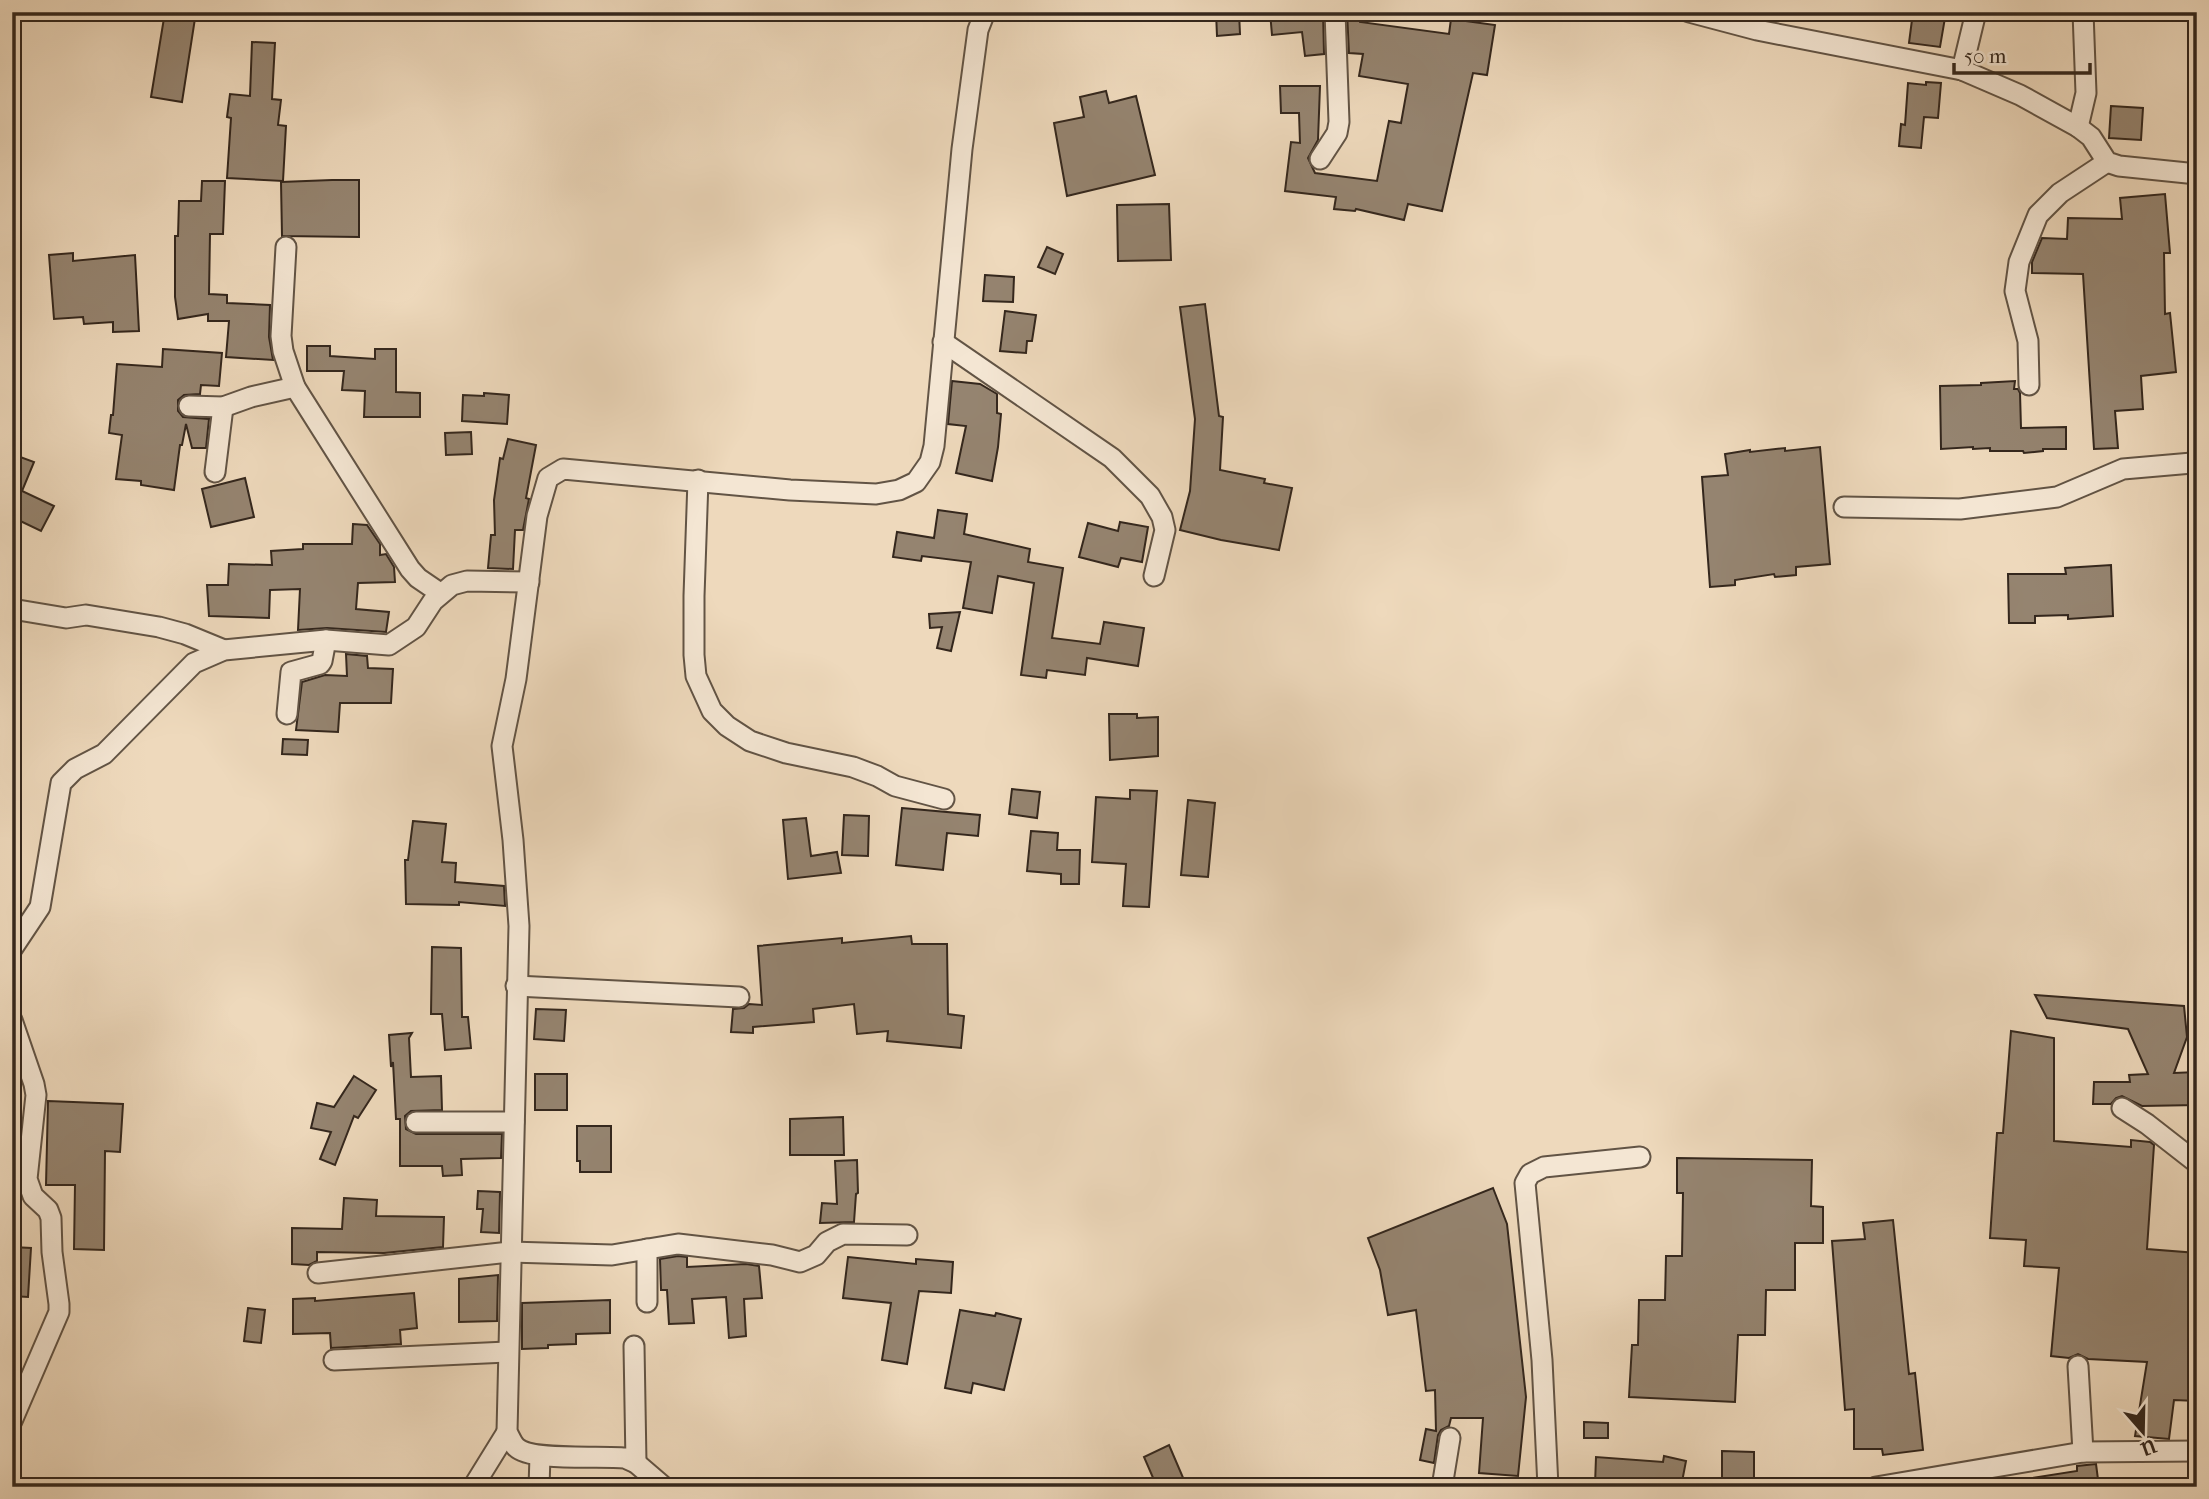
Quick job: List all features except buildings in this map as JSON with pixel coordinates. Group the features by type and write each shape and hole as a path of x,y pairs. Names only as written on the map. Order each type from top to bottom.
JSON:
{"street":[{"path":"664,1487 636,1463 610,1456 540,1456 516,1447 507,1432 519,926 502,746 516,679 537,516 548,478 553,473 572,468 790,490 876,494 899,490 916,482 930,463 934,446 962,149 978,30 985,12"},
{"path":"1320,159 1337,133 1339,122 1335,12"},
{"path":"1962,70 1976,12"},
{"path":"2078,127 2086,93 2083,12"},
{"path":"1692,13 1757,30 1962,70 2020,95 2078,127 2091,137 2107,162 2119,166 2197,174"},
{"path":"2029,385 2028,341 2015,291 2019,262 2038,215 2060,193 2107,162"},
{"path":"286,247 281,336 295,387 410,569 440,593"},
{"path":"943,342 1112,458 1150,496 1162,517 1165,530 1154,576"},
{"path":"189,406 223,407 251,397 295,387"},
{"path":"215,472 223,407"},
{"path":"1844,507 1960,509 2057,497 2123,469 2192,463 2197,460"},
{"path":"698,480 694,655 696,676 712,711 727,726 750,741 786,753 853,767 895,786 944,799"},
{"path":"12,949 40,907 61,783 66,776 104,754 194,663 224,650 326,640 389,645 416,627 440,593 452,585 467,581 529,582"},
{"path":"12,609 66,618 86,615 159,627 224,650"},
{"path":"287,714 291,672 320,664 326,640"},
{"path":"516,986 739,997"},
{"path":"12,1020 36,1095 27,1179 33,1196 48,1210 51,1218 52,1252 60,1304 59,1312 12,1421"},
{"path":"2122,1108 2197,1163"},
{"path":"416,1122 514,1122"},
{"path":"1548,1487 1542,1360 1525,1183 1530,1174 1544,1167 1640,1157"},
{"path":"318,1273 510,1252 612,1255 678,1244 772,1255 800,1262 816,1255 827,1242 843,1234 907,1235"},
{"path":"647,1249 647,1302"},
{"path":"634,1346 636,1463"},
{"path":"334,1360 507,1352"},
{"path":"2078,1366 2083,1452"},
{"path":"473,1487 507,1432"},
{"path":"1442,1487 1450,1438"},
{"path":"1876,1487 2083,1452 2197,1451"},
{"path":"539,1487 540,1456"}]}
